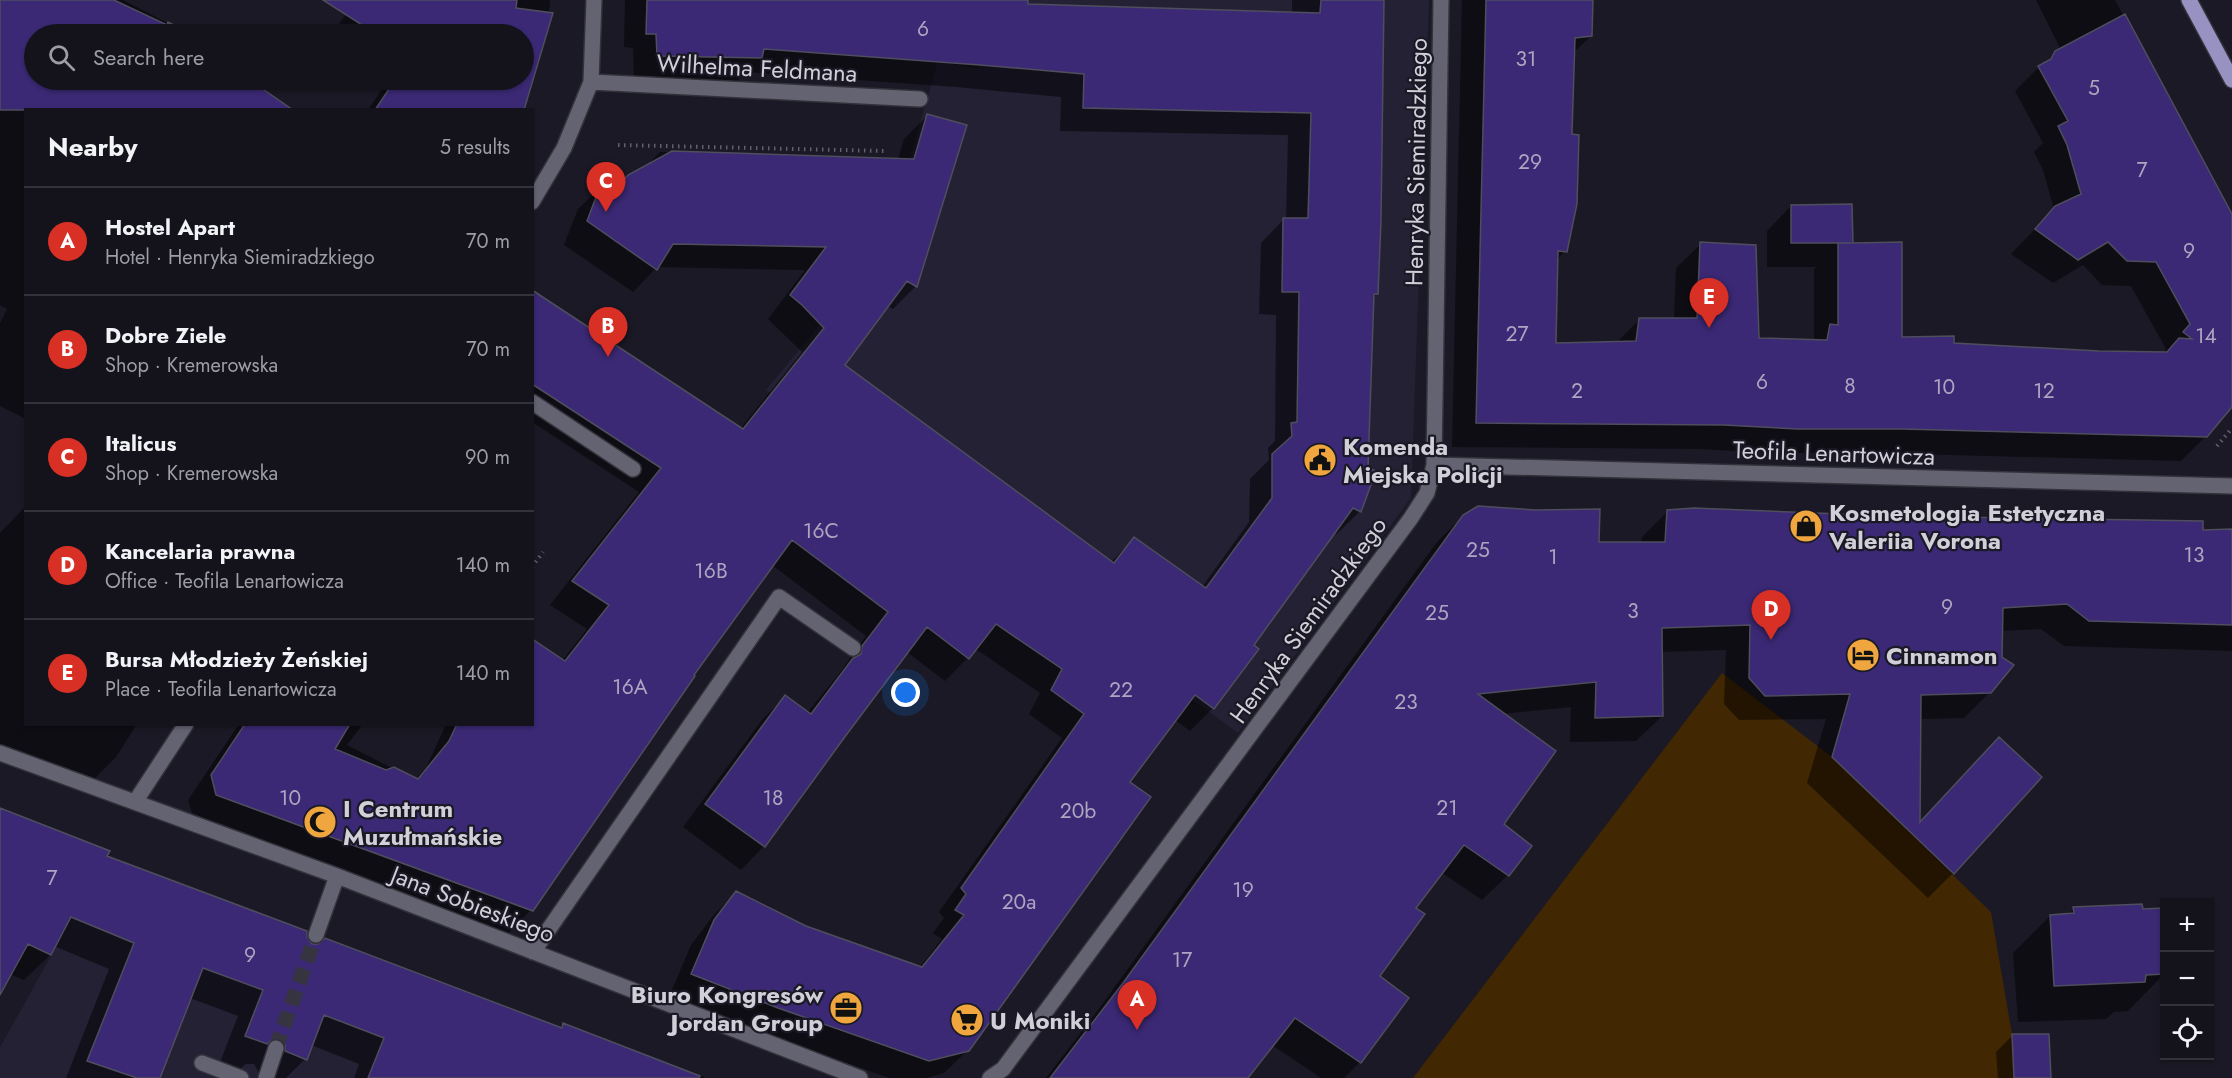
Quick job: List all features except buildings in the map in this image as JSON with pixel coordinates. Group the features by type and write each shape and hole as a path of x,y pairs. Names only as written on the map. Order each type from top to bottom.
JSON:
{"main road":[{"path":"2189,0 2232,80"}],"street":[{"path":"534,199 564,148 591,82 594,0"},
{"name":"Henryka Siemiradzkiego","path":"990,1078 1003,1069 1411,518 1426,493 1434,465 1441,0"},
{"name":"Wilhelma Feldmana","path":"591,82 920,99"},
{"path":"534,403 633,468"},
{"name":"Teofila Lenartowicza","path":"1434,465 2232,486"},
{"path":"533,952 779,597 853,648"},
{"path":"135,802 185,726"},
{"name":"Jana Sobieskiego","path":"0,753 337,876 860,1078"},
{"path":"316,935 337,876"},
{"path":"266,1078 276,1048"},
{"path":"202,1063 241,1078"}],"path":[{"path":"618,145 885,151"},
{"path":"2217,446 2232,428"},
{"path":"534,564 543,552"}],"shaded area":[{"path":"974,0 1429,0 1411,498 1238,733 766,390 884,247 938,61 978,69"},
{"path":"1722,673 1832,757 1991,912 2012,1034 2014,1078 1413,1078"},
{"path":"107,856 530,1016 490,1078 0,1078 0,1047"}],"tunnel":[{"path":"276,1048 316,935"}],"place":[{"name":"Italicus","path":"606,212"},
{"name":"Bursa Młodzieży Żeńskiej","path":"1709,328"},
{"name":"Dobre Ziele","path":"608,357"},
{"name":"Komenda Miejska Policji","path":"1320,460"},
{"name":"Kosmetologia Estetyczna Valeriia Vorona","path":"1806,526"},
{"name":"Kancelaria prawna","path":"1771,640"},
{"name":"Cinnamon","path":"1863,655"},
{"name":"I Centrum Muzułmańskie","path":"320,822"},
{"name":"Biuro Kongresów Jordan Group","path":"846,1008"},
{"name":"U Moniki","path":"967,1020"},
{"name":"Hostel Apart","path":"1137,1030"}]}
